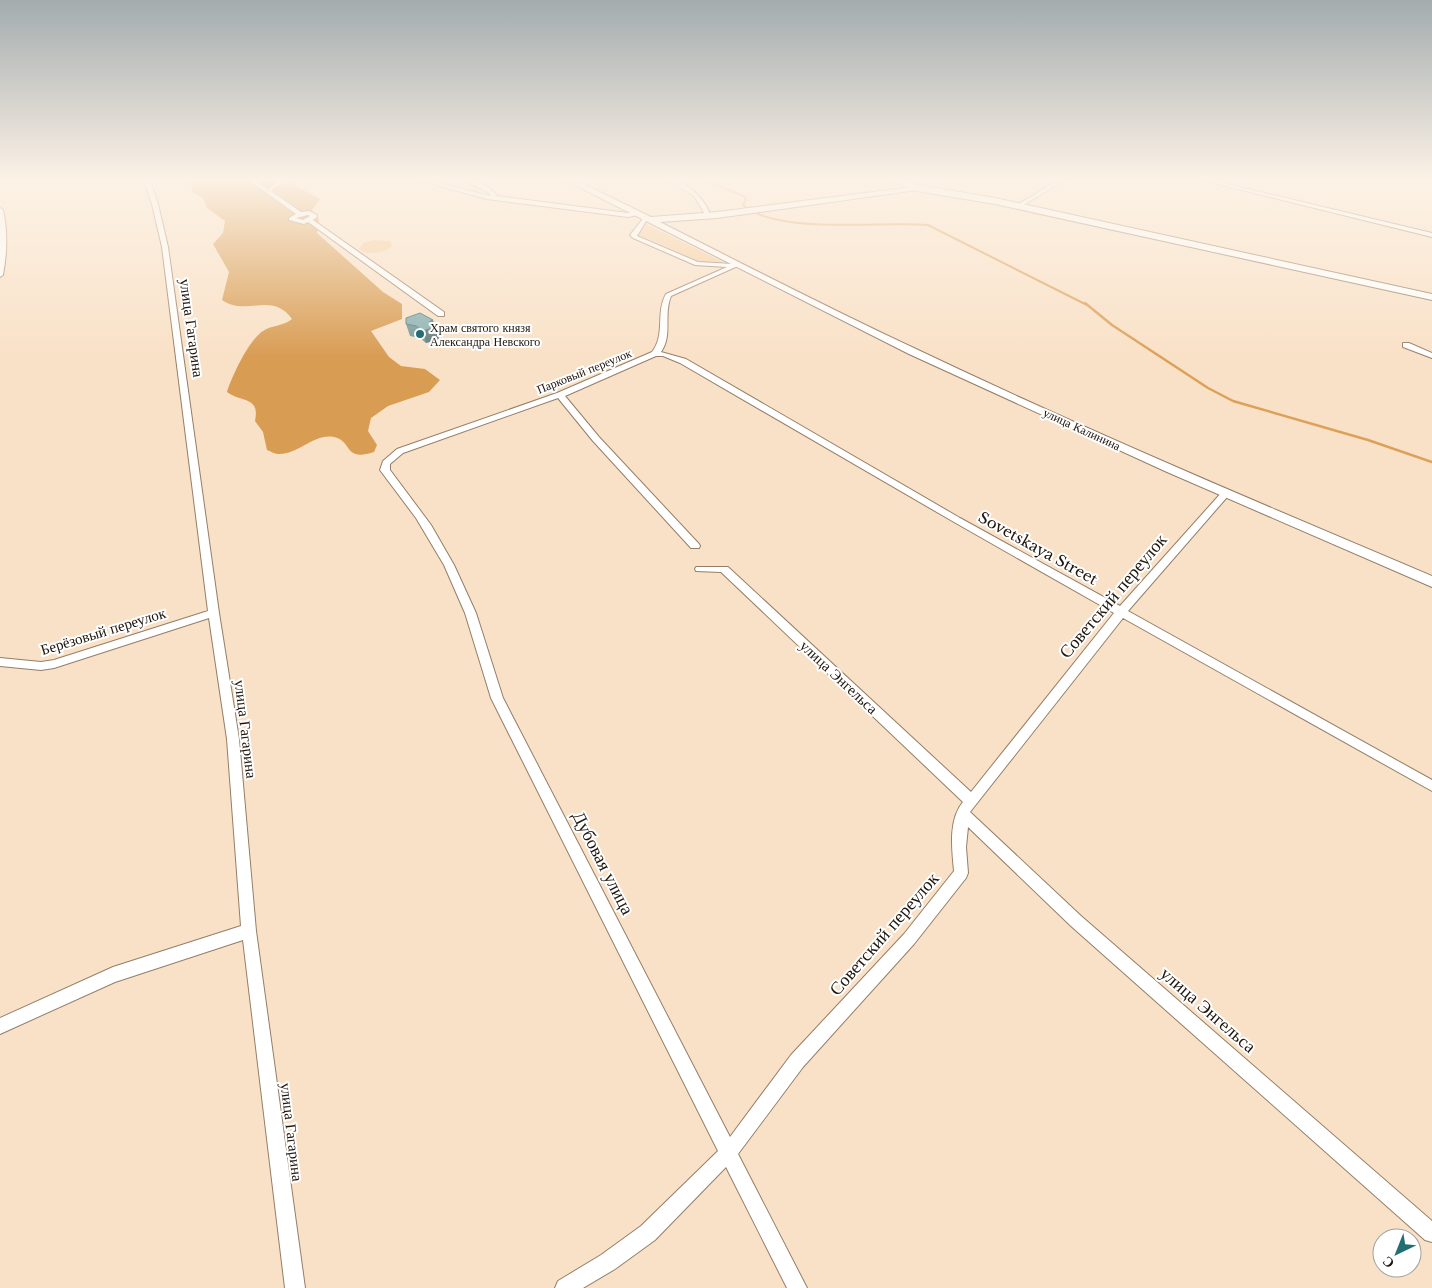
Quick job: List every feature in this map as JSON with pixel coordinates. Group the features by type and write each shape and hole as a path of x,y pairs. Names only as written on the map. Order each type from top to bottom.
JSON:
{"main road":[{"path":"1164,238 1432,297"}],"street":[{"path":"0,275 3,238"},
{"name":"улица Гагарина","path":"163,238 214,613 233,738 249,931 295,1288"},
{"path":"335,238 384,270 441,314"},
{"name":"улица Калинина","path":"638,238 697,264 737,265"},
{"name":"улица Калинина","path":"685,238 913,352 1225,494 1432,582"},
{"path":"326,245 339,241"},
{"name":"Парковый переулок","path":"391,457 400,451 560,394 655,354 664,340 664,301 668,295 737,265"},
{"path":"1406,345 1432,356"},
{"name":"Sovetskaya Street","path":"655,354 664,354 683,361 957,520 1432,786"},
{"path":"560,394 596,440 695,546"},
{"name":"Дубовая улица","path":"391,457 386,463 384,470 425,522 450,566 475,630 497,698 730,1151 797,1288"},
{"name":"Советский переулок","path":"565,1288 608,1262 648,1233 730,1151 797,1061 910,939 960,873 958,847 967,808 1122,611 1225,494"},
{"name":"улица Энгельса","path":"700,569 724,569 967,808 1076,921 1432,1232"},
{"name":"Берёзовый переулок","path":"0,662 41,666 54,664 214,613"},
{"path":"0,1026 113,975 249,931"}],"shaded area":[{"path":"218,238 323,238 383,292 402,304 402,319 371,331 389,357 401,366 425,369 440,380 429,392 388,406 371,418 368,431 377,445 374,452 364,454 353,453 344,442 334,437 320,438 285,453 277,454 267,450 263,432 255,421 255,407 248,401 227,392 252,342 263,331 292,319 284,311 276,307 267,305 231,305 222,300 229,272 213,244"},
{"path":"646,238 675,238 723,262 706,264"},
{"path":"374,240 390,241 392,246 376,253 359,249 363,243"}],"building":[{"path":"420,313 433,320 429,322 436,327 423,331 416,326 406,324 406,318"}],"waterway":[{"path":"954,238 1087,305"},
{"path":"1085,303 1112,325 1208,388 1233,401 1368,440 1432,462"}],"place":[{"name":"Храм святого князя Александра Невского","path":"420,334"}]}
